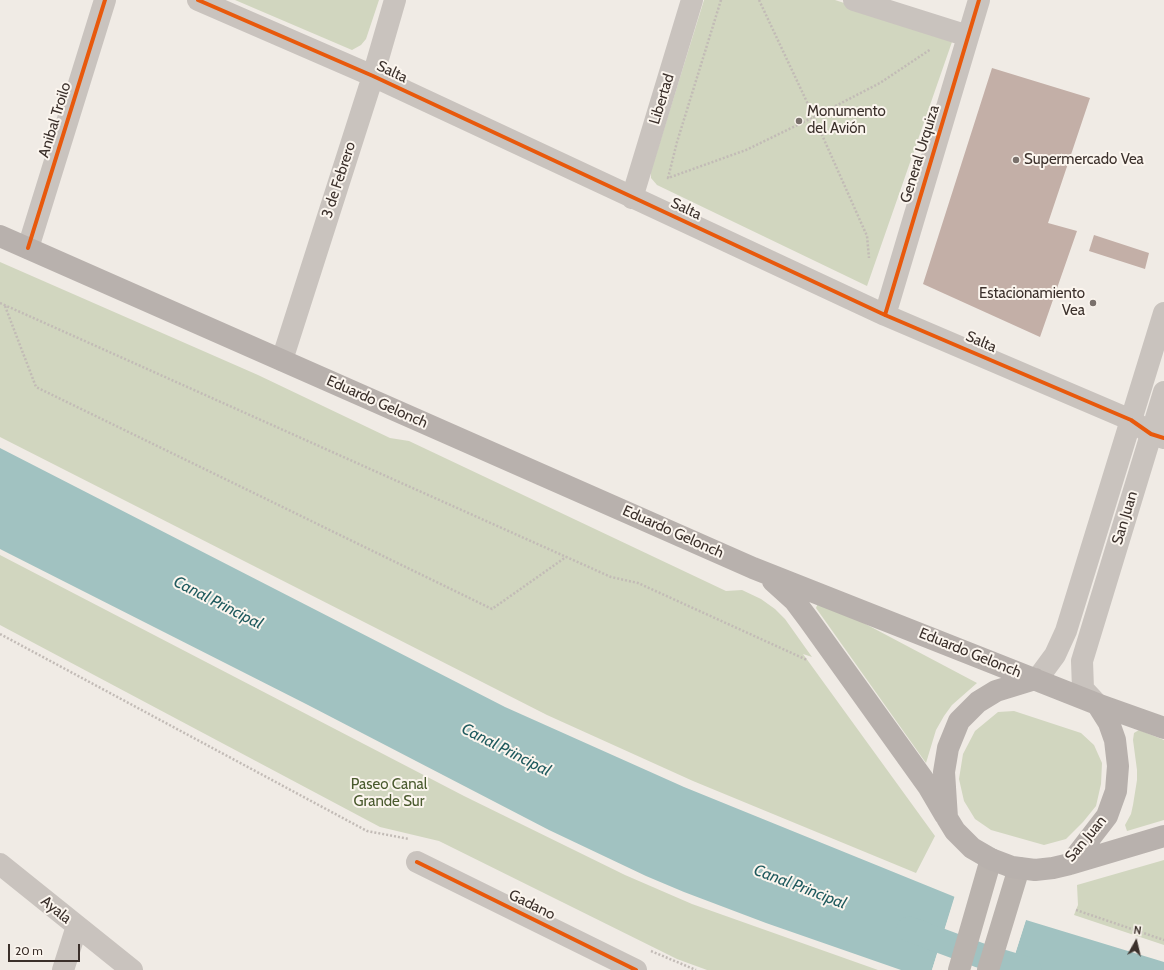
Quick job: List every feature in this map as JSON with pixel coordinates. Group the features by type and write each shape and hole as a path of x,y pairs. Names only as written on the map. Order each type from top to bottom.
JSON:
{"main road":[{"name":"Eduardo Gelonch","path":"0,236 753,568 1097,704 1164,728"},
{"name":"Eduardo Gelonch","path":"753,568 777,584 794,600 928,786 947,818"},
{"path":"947,818 944,772 948,748 959,722 978,702 996,691 1035,679"},
{"name":"San Juan","path":"947,818 955,831 972,848 991,859 1012,867 1035,870 1070,864 1107,816 1116,791 1118,766 1115,740 1109,723 1097,704"},
{"path":"1070,864 1164,836"},
{"path":"959,970 991,859"},
{"path":"988,970 1019,868"}],"street":[{"name":"Anibal Troilo","path":"28,248 105,0"},
{"name":"Salta","path":"198,0 373,76 885,315 1131,420 1157,436"},
{"name":"3 de Febrero","path":"282,360 373,76 395,0"},
{"name":"Libertad","path":"632,198 692,0"},
{"path":"854,0 968,36"},
{"name":"General Urquiza","path":"885,315 979,0"},
{"name":"San Juan","path":"1035,679 1041,674 1055,655 1066,632 1164,313"},
{"name":"San Juan","path":"1097,704 1082,688 1082,661 1157,436 1164,392"},
{"name":"Gadano","path":"417,862 636,970"},
{"name":"Ayala","path":"0,864 132,970"},
{"path":"63,970 77,926"}],"path":[{"path":"721,0 677,142 668,178 746,150 814,118 880,82 931,48"},
{"path":"759,0 867,236 869,258"},
{"path":"0,303 611,577 638,583 807,660"},
{"path":"5,306 36,387 492,609 566,557"},
{"path":"0,634 367,831 413,840"},
{"path":"1076,910 1164,940"},
{"path":"651,951 696,970"}],"green space":[{"path":"235,0 379,0 366,39 361,45 352,50"},
{"path":"704,0 835,0 953,39 867,286 657,185 651,178 651,171"},
{"path":"0,262 258,375 390,438 409,441 726,591 742,590 761,599 775,609 785,619 812,657 803,654 935,836 916,873 693,781 547,715 0,437"},
{"name":"Paseo Canal Grande Sur","path":"0,555 464,796 625,875 692,904 878,970 707,970 677,959 439,841 380,827 0,625"},
{"path":"822,601 977,683 952,705 944,716 936,730 926,763 816,608 818,603"},
{"path":"1014,711 1081,733 1094,745 1102,763 1101,784 1096,806 1066,839 1044,845 991,830 975,819 964,801 959,779 963,754 975,731 998,712"},
{"path":"1139,730 1164,740 1164,820 1127,831 1125,825 1131,814 1137,780 1133,740 1134,733"},
{"path":"1164,860 1164,945 1074,915 1078,905 1077,885"}],"water":[{"path":"0,448 505,707 684,787 955,897 932,970 901,970 766,923 646,876 549,830 308,705 0,549"},
{"path":"1026,920 1164,962 1164,970 1010,970"}],"pier":[{"path":"955,895 957,898 934,970 932,970"},
{"path":"1025,919 1010,970 1008,970"}],"building":[{"name":"Supermercado Vea","path":"992,68 1090,98 1048,223 1077,231 1040,337 923,284"},
{"path":"1094,235 1149,253 1145,269 1089,251"}],"waterway":[{"name":"Canal Principal","path":"909,929 979,955 1029,970"}],"cycle path":[{"path":"28,248 105,0"},
{"path":"198,0 373,76 885,315 1131,420 1151,434 1164,438"},
{"path":"885,315 979,0"},
{"path":"417,862 636,970"}],"place":[{"name":"Monumento del Avión","path":"799,121"},
{"name":"Supermercado Vea","path":"1016,160"},
{"name":"Estacionamiento Vea","path":"1093,303"}]}
